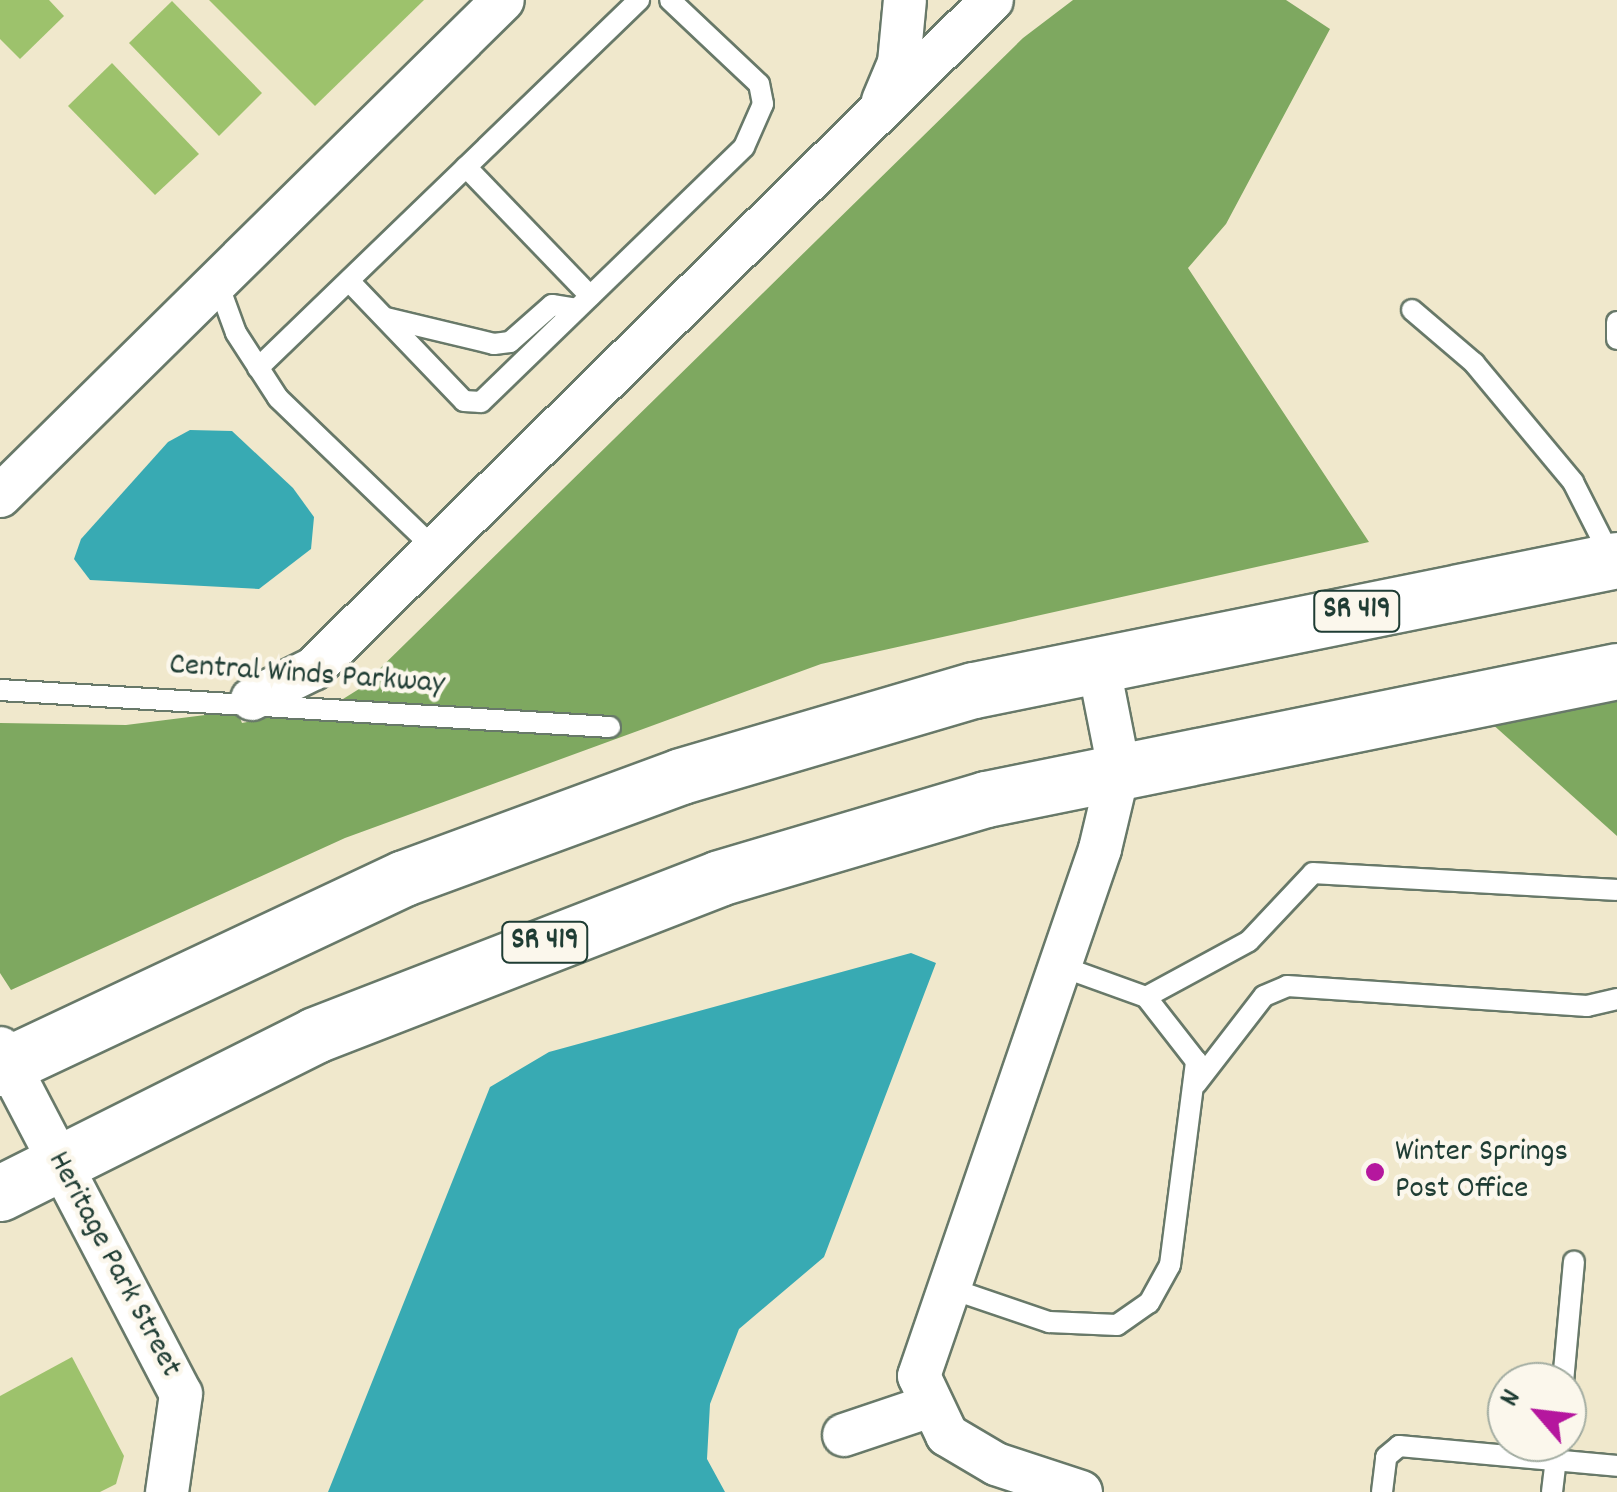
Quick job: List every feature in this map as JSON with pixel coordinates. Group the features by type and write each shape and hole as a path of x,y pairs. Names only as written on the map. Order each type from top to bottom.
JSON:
{"main road":[{"name":"SR 419","path":"2,1060 267,938 540,826 820,733 1098,662 1615,560"},
{"name":"SR 419","path":"0,1193 315,1035 580,928 856,836 1119,768 1617,672"}],"street":[{"path":"0,496 503,0"},
{"path":"879,110 899,63 905,0"},
{"path":"252,699 313,669 992,0"},
{"path":"1081,1492 970,1450 927,1406 919,1376 944,1287 1056,965 1119,768 1098,662"},
{"name":"Heritage Park Street","path":"2,1060 181,1394 167,1492"},
{"path":"844,1435 927,1406"}],"lane":[{"path":"258,368 639,0"},
{"path":"349,280 464,400 481,402 744,147 764,104 758,84 670,0"},
{"path":"466,167 584,302"},
{"path":"216,279 258,368 434,549"},
{"path":"383,317 494,344 510,342 552,306 584,302"},
{"path":"1412,310 1474,363 1573,482 1615,560"},
{"path":"1617,322 1617,339"},
{"name":"Central Winds Parkway","path":"0,690 252,699 610,727"},
{"path":"1146,997 1249,941 1313,873 1617,890"},
{"path":"944,1287 1084,1328 1117,1325 1150,1303 1170,1264 1196,1061 1146,997 1056,965"},
{"path":"1192,1090 1264,996 1287,986 1587,1006 1617,999"},
{"path":"1566,1362 1574,1262"},
{"path":"1382,1492 1386,1457 1399,1446 1487,1449"},
{"path":"1587,1458 1617,1466"},
{"path":"1552,1492 1556,1462"}],"green space":[{"path":"0,0 49,0 64,16 20,59 0,39"},
{"path":"209,0 424,0 315,106"},
{"path":"1073,0 1286,0 1330,29 1226,224 1188,268 1369,542 821,664 345,838 11,990 0,973 0,723 126,725 237,711 242,723 335,704 359,689 1023,38"},
{"path":"172,1 262,93 219,136 129,43"},
{"path":"112,63 199,154 155,195 68,106"},
{"path":"1617,700 1617,836 1490,722"},
{"path":"72,1357 124,1456 116,1484 100,1492 0,1492 0,1396"}],"water":[{"path":"190,430 232,431 293,488 314,517 311,549 259,589 90,580 74,559 81,539 168,442"},
{"path":"911,953 936,963 824,1257 739,1329 710,1404 707,1459 725,1492 328,1492 490,1087 549,1052"}],"place":[{"name":"Winter Springs Post Office","path":"1375,1172"}]}
